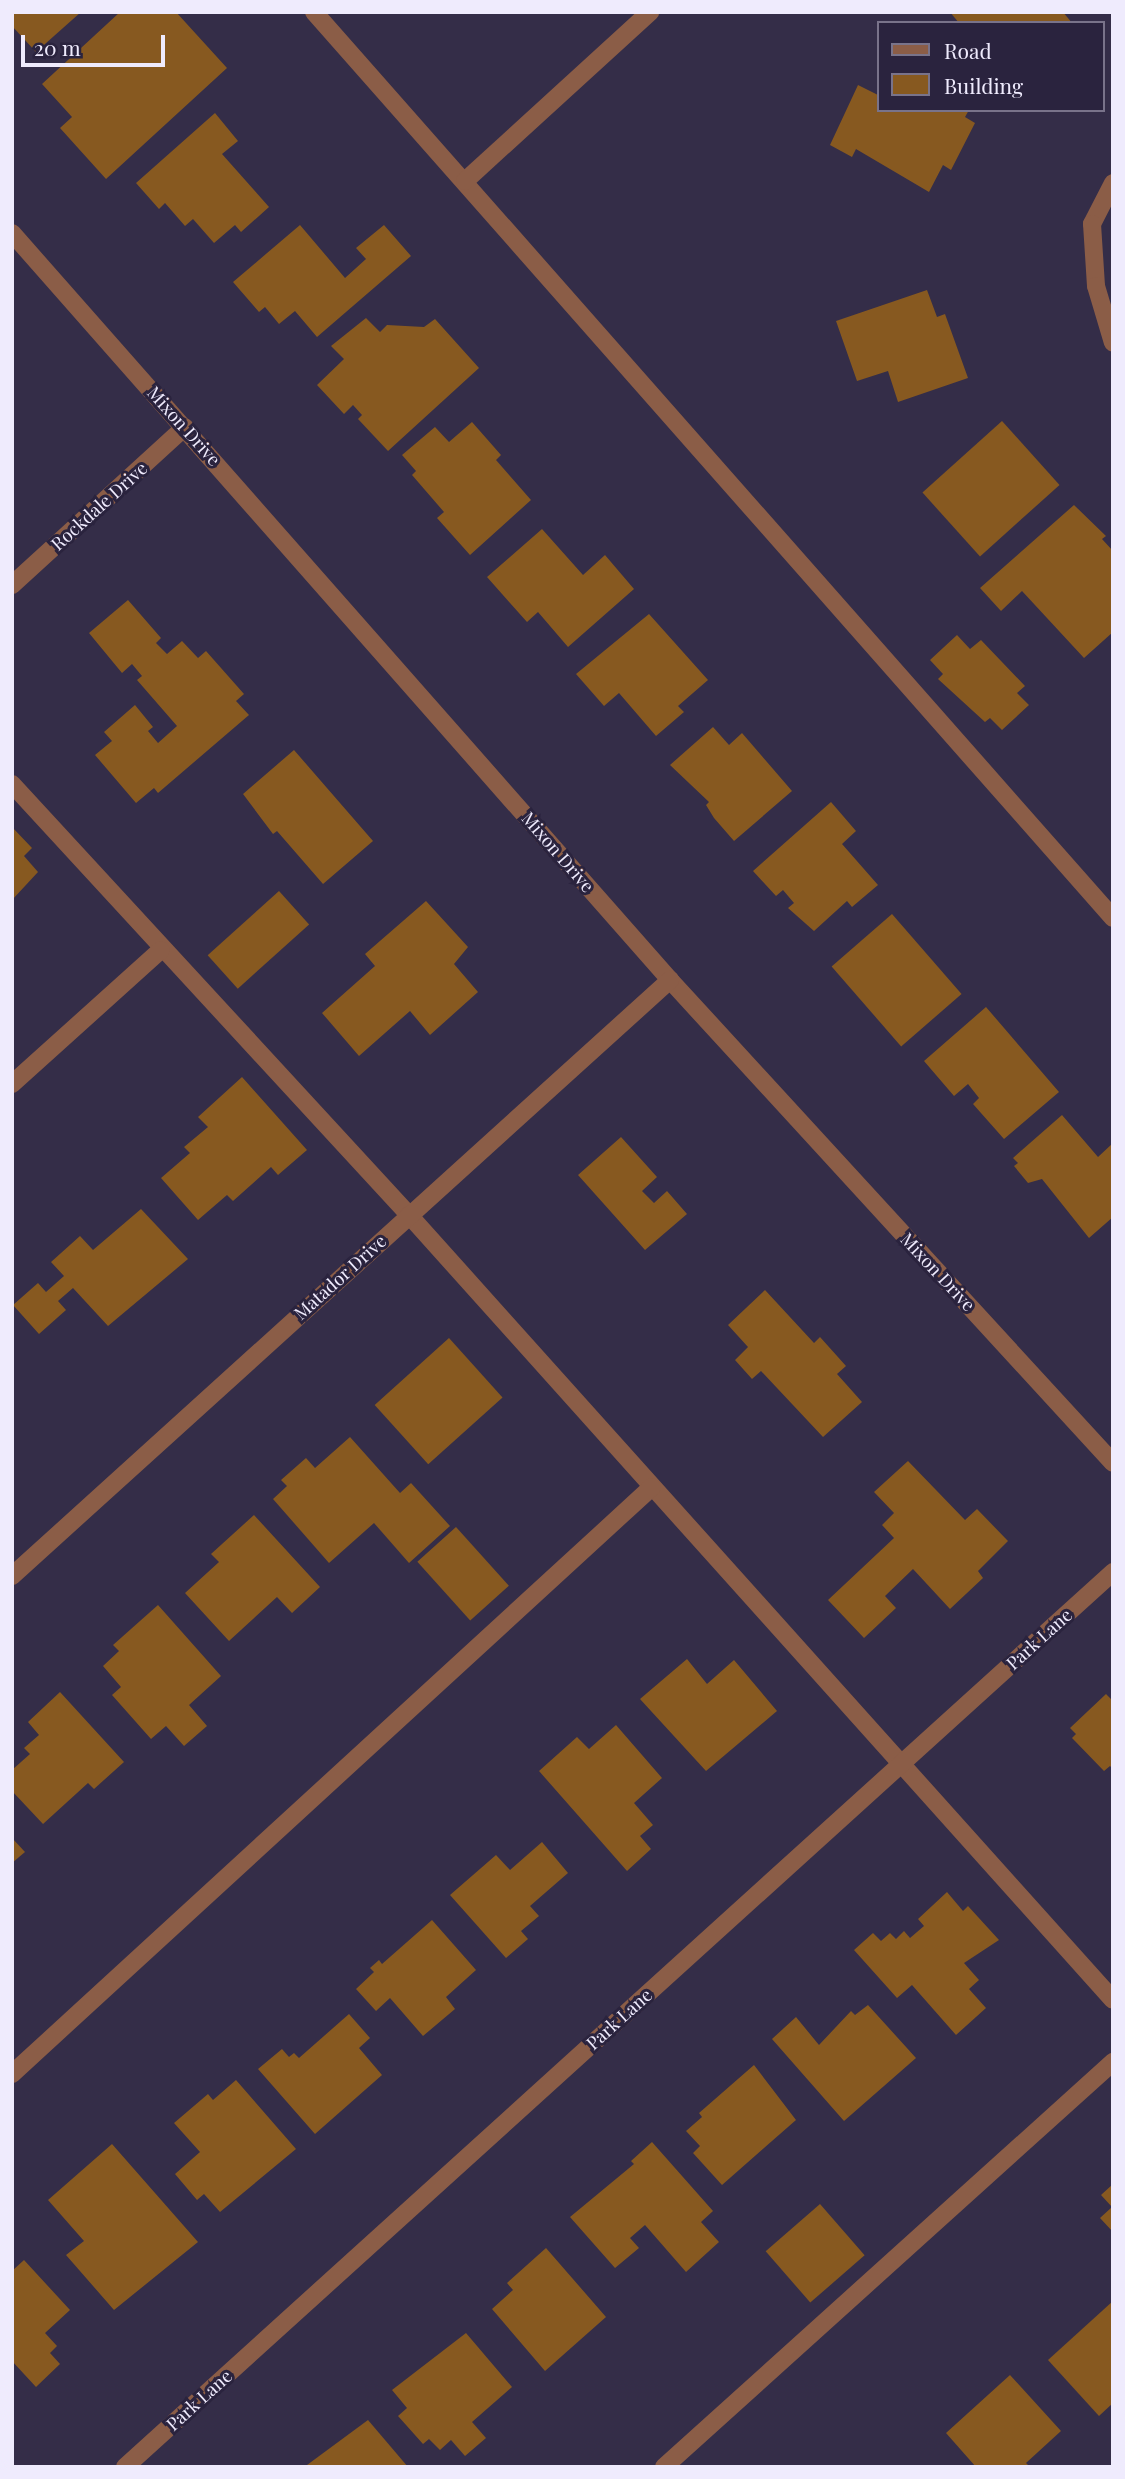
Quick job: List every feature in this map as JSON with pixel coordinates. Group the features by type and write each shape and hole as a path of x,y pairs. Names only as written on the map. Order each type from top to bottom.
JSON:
{"street":[{"path":"313,12 1113,918"},
{"path":"465,181 650,12"},
{"path":"1113,183 1092,224 1096,286 1113,343"},
{"name":"Mixon Drive","path":"12,233 670,980 1113,1462"},
{"name":"Rockdale Drive","path":"12,584 185,427"},
{"path":"12,784 161,950 409,1215 899,1765 1113,2000"},
{"path":"12,1084 161,950"},
{"name":"Matador Drive","path":"12,1576 670,980"},
{"path":"12,2074 652,1487"},
{"name":"Park Lane","path":"125,2467 1113,1572"},
{"path":"664,2467 1113,2062"}],"building":[{"path":"12,12 81,12 36,52 12,26"},
{"path":"120,12 176,12 227,68 106,179 60,128 72,117 42,84"},
{"path":"950,12 1063,12 1070,21 957,21"},
{"path":"858,85 876,94 876,112 968,112 965,117 975,123 951,170 943,165 929,192 856,149 852,157 830,145"},
{"path":"215,113 238,141 222,154 269,207 241,232 235,225 214,243 193,219 185,226 165,203 159,209 136,183"},
{"path":"300,225 345,278 366,259 356,248 384,225 411,256 317,337 295,311 279,324 265,307 259,312 233,282"},
{"path":"927,290 937,317 945,314 968,378 898,402 888,371 857,381 836,321"},
{"path":"366,318 380,332 387,325 424,327 435,319 479,368 388,451 358,419 362,415 353,405 344,414 317,385 344,359 331,346"},
{"path":"1002,421 1060,485 980,557 922,493"},
{"path":"472,422 501,455 496,460 531,500 470,555 437,518 444,512 412,475 416,471 402,455 435,427 449,442"},
{"path":"1074,505 1106,536 1102,539 1113,551 1113,632 1084,658 1022,591 1001,611 980,588"},
{"path":"542,529 583,575 605,555 634,589 568,647 538,612 527,622 487,577"},
{"path":"128,600 161,638 156,643 167,654 182,641 198,658 206,651 244,694 236,701 249,715 158,793 154,788 136,803 95,755 112,741 104,732 135,705 153,727 148,731 158,743 177,726 137,680 142,676 132,664 122,673 89,633"},
{"path":"649,614 708,680 678,706 684,712 656,736 619,693 604,706 576,674"},
{"path":"957,635 970,649 981,640 1025,686 1017,693 1029,705 1002,730 990,718 985,722 938,679 943,674 930,660"},
{"path":"713,727 729,745 742,733 792,791 734,841 714,818 706,805 709,802 670,765"},
{"path":"294,750 373,841 323,884 277,831 273,834 243,794"},
{"path":"831,802 856,831 842,844 878,885 852,907 847,901 814,931 788,908 794,903 783,890 776,896 753,871"},
{"path":"12,827 32,848 24,856 38,872 12,900"},
{"path":"279,891 309,924 238,989 208,955"},
{"path":"426,901 468,947 454,964 478,992 430,1035 410,1011 359,1056 322,1013 375,966 365,954"},
{"path":"892,914 962,994 901,1046 832,966"},
{"path":"986,1007 1059,1092 1004,1139 973,1104 979,1098 968,1084 954,1096 924,1061"},
{"path":"242,1077 307,1150 278,1175 271,1167 233,1201 227,1195 198,1220 161,1178 190,1153 184,1147 208,1127 198,1117"},
{"path":"1062,1115 1098,1157 1113,1143 1113,1217 1089,1238 1042,1179 1028,1183 1014,1166 1018,1163 1013,1158"},
{"path":"621,1137 657,1177 642,1191 654,1203 667,1191 687,1214 645,1250 578,1175"},
{"path":"141,1209 188,1259 108,1326 73,1288 58,1301 66,1310 39,1334 13,1305 38,1283 46,1292 64,1276 51,1262 80,1236 93,1250"},
{"path":"765,1290 814,1343 820,1337 846,1366 837,1374 862,1402 823,1437 761,1371 752,1379 735,1360 748,1347 728,1325"},
{"path":"449,1338 503,1397 428,1464 375,1405"},
{"path":"350,1437 400,1493 411,1483 450,1526 409,1563 374,1523 329,1563 273,1499 287,1486 281,1480 306,1458 315,1468"},
{"path":"908,1461 965,1520 977,1509 1008,1541 978,1571 983,1578 950,1609 913,1569 885,1596 896,1608 864,1638 828,1600 894,1538 882,1525 894,1513 874,1492"},
{"path":"254,1515 320,1587 292,1613 277,1597 229,1641 185,1593 219,1562 211,1554"},
{"path":"456,1527 509,1586 470,1621 417,1562"},
{"path":"158,1605 221,1676 189,1705 207,1726 184,1746 166,1726 151,1739 112,1695 121,1687 103,1666 119,1651 113,1645"},
{"path":"687,1659 707,1684 734,1660 777,1711 706,1771 640,1699"},
{"path":"60,1692 124,1762 94,1789 88,1783 43,1824 12,1791 12,1770 30,1754 24,1748 39,1735 28,1722"},
{"path":"1106,1694 1113,1701 1113,1769 1110,1766 1104,1771 1072,1738 1076,1734 1070,1728"},
{"path":"616,1725 662,1778 634,1803 653,1825 640,1836 651,1849 627,1871 539,1771 577,1737 589,1749"},
{"path":"12,1838 25,1852 12,1863"},
{"path":"542,1842 568,1873 530,1906 539,1916 521,1931 528,1939 506,1958 450,1895 496,1855 510,1870"},
{"path":"947,1892 963,1911 968,1906 999,1940 964,1963 979,1980 969,1989 986,2008 956,2035 912,1985 897,1998 854,1950 873,1933 881,1941 890,1933 896,1939 904,1931 910,1938 924,1926 918,1919"},
{"path":"432,1920 476,1970 446,1997 455,2009 423,2036 390,1998 376,2011 356,1989 374,1972 370,1968 379,1960 382,1964"},
{"path":"868,2005 916,2058 844,2121 772,2039 796,2017 819,2045 851,2011 855,2015"},
{"path":"349,2014 370,2038 359,2048 382,2075 315,2134 258,2069 282,2049 289,2057 294,2053 299,2058"},
{"path":"754,2065 796,2120 722,2185 693,2153 700,2146 686,2131 702,2117 699,2113"},
{"path":"236,2080 296,2149 220,2212 204,2194 197,2200 175,2174 200,2152 174,2123 208,2094 213,2100"},
{"path":"652,2142 713,2211 701,2222 719,2242 686,2272 645,2225 630,2238 639,2248 615,2268 570,2217 634,2164 631,2161"},
{"path":"112,2144 198,2242 114,2310 66,2255 84,2241 48,2200"},
{"path":"1113,2184 1113,2232 1100,2218 1112,2207 1101,2195"},
{"path":"820,2204 865,2255 810,2303 766,2251"},
{"path":"546,2248 606,2317 545,2371 492,2309 513,2290 507,2283"},
{"path":"24,2260 70,2310 45,2333 57,2346 50,2353 60,2364 36,2387 12,2361 12,2271"},
{"path":"1113,2301 1113,2403 1099,2416 1048,2360"},
{"path":"466,2333 512,2387 472,2422 486,2438 465,2456 451,2440 440,2450 429,2439 423,2444 398,2416 407,2408 392,2390"},
{"path":"1010,2375 1061,2431 1026,2463 1030,2467 976,2467 946,2433"},
{"path":"368,2420 408,2467 307,2465"}]}
